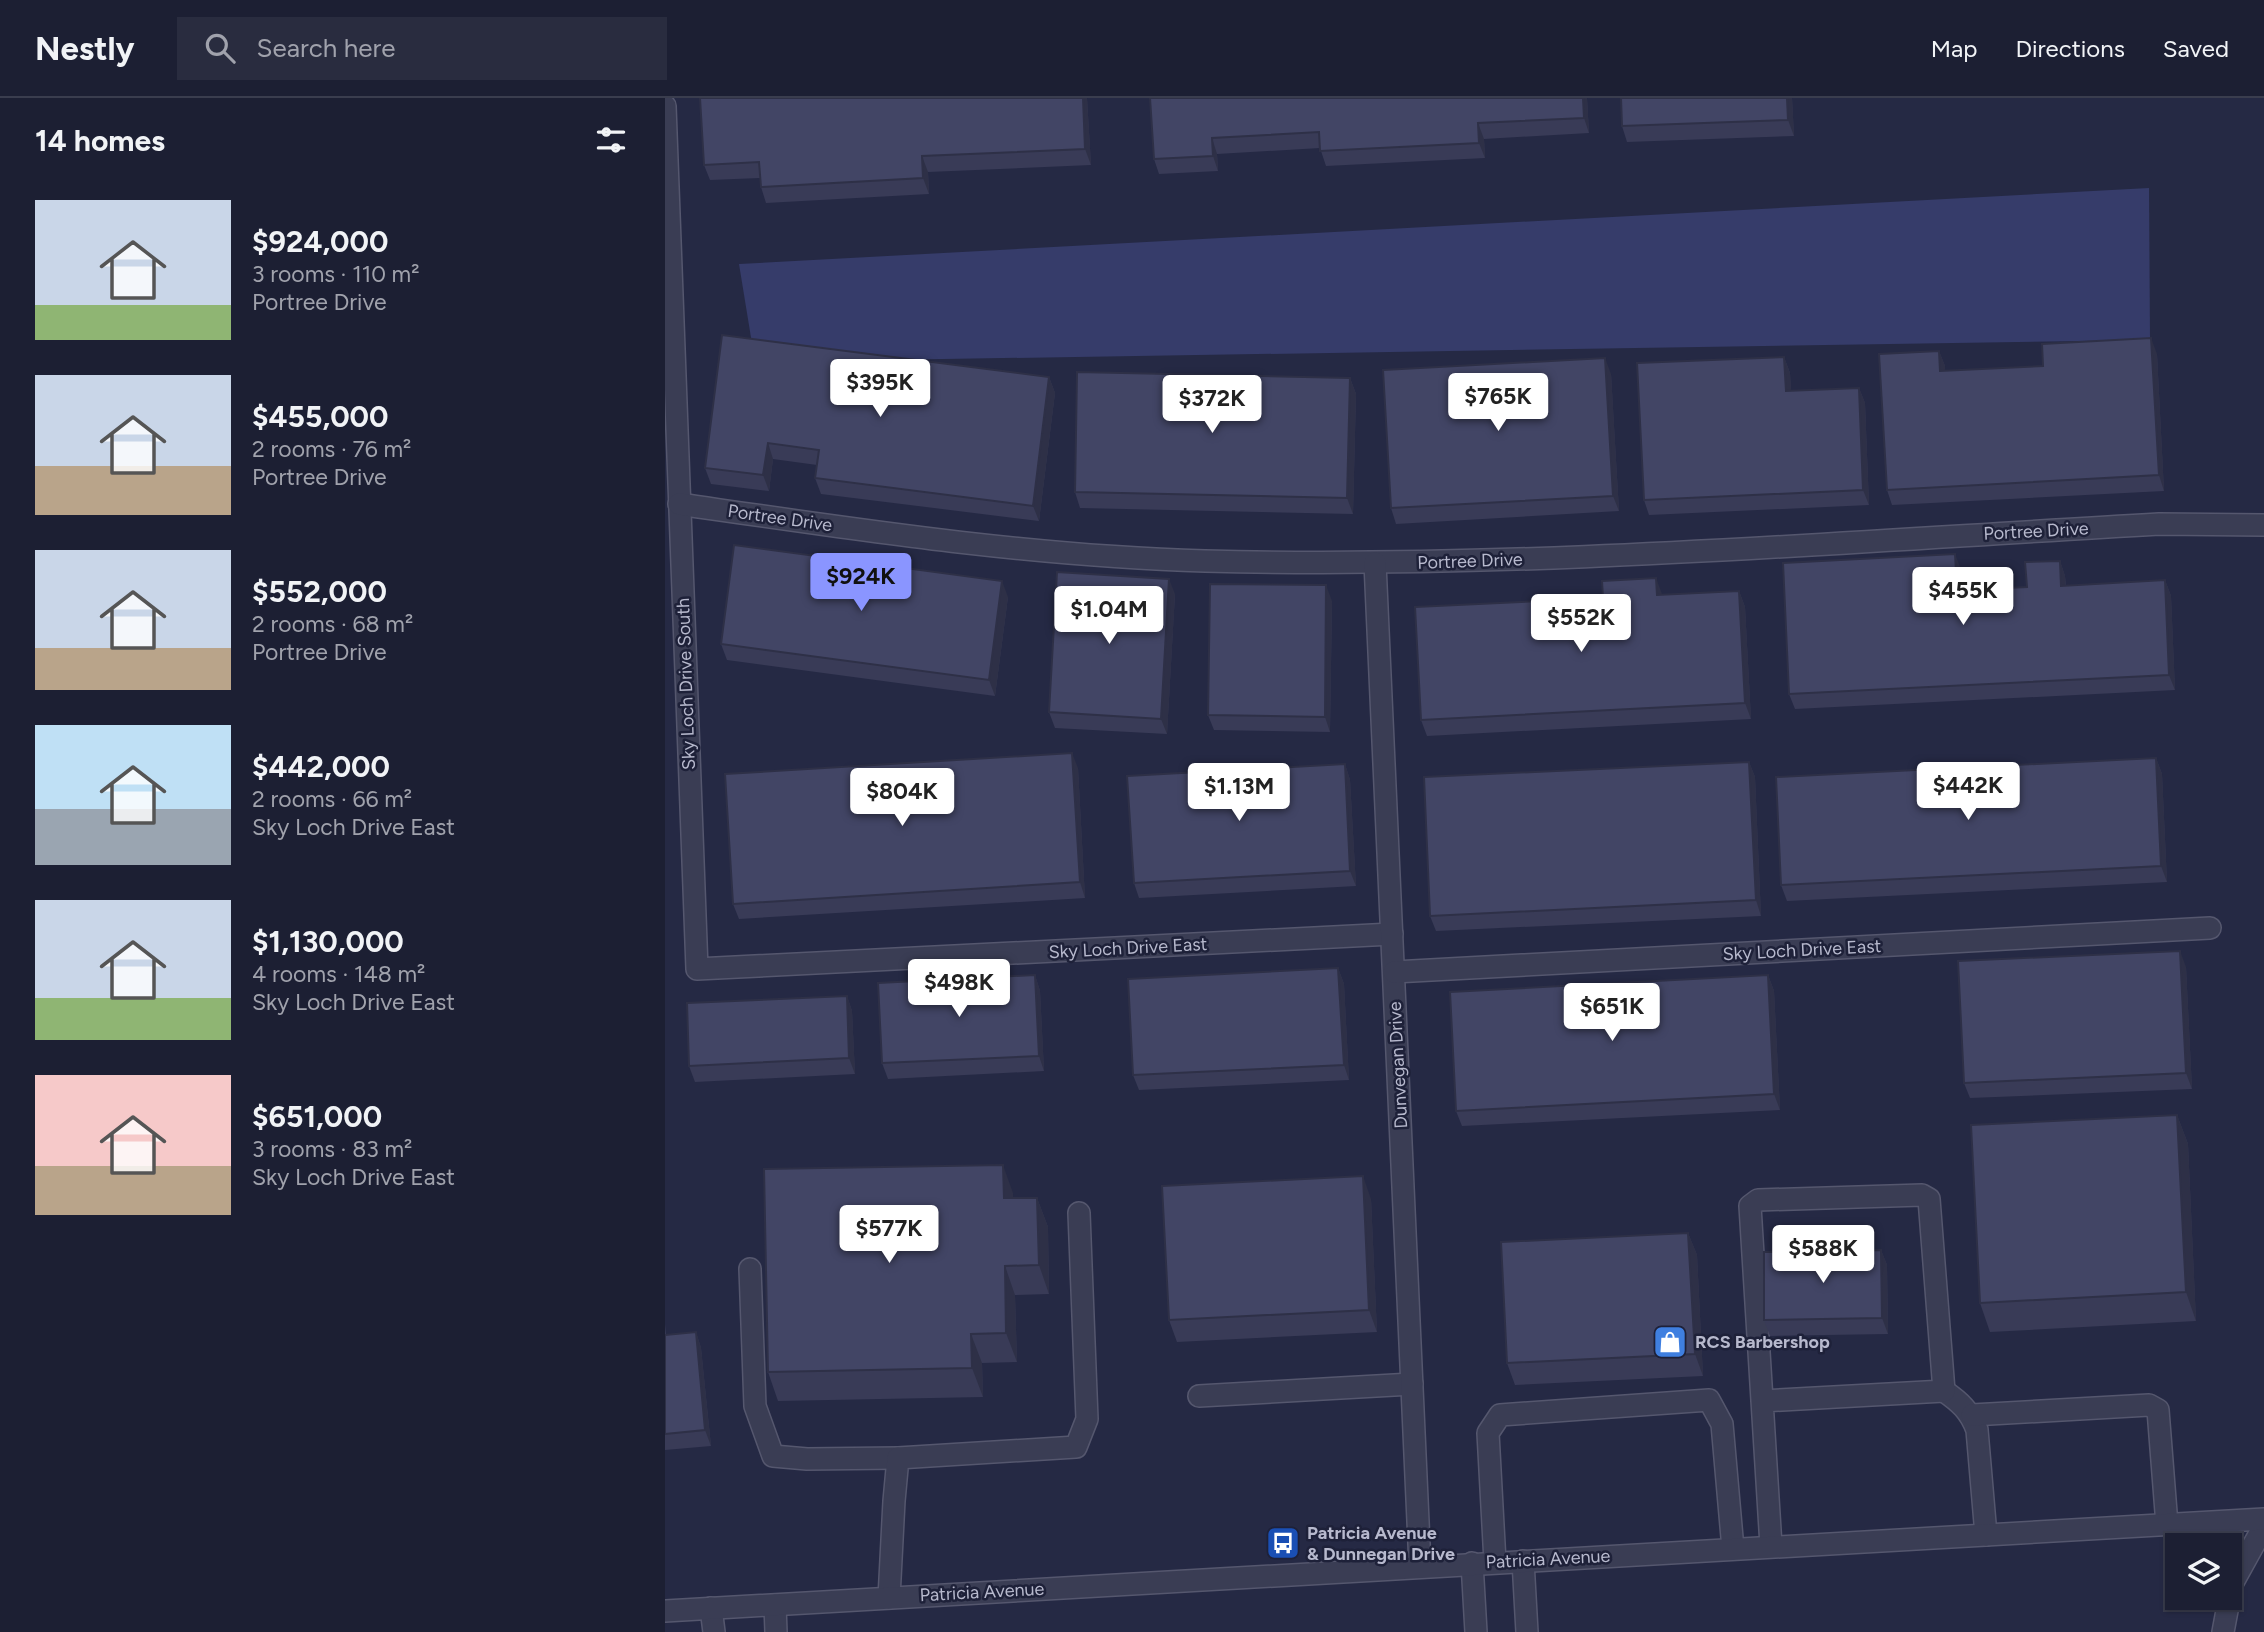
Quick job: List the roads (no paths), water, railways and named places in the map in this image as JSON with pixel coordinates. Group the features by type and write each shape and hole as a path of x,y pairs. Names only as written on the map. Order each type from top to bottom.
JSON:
{"street":[{"name":"Sky Loch Drive South","path":"665,106 697,969"},
{"name":"Portree Drive","path":"679,504 910,537 1050,551 1201,561 1488,561 2159,524 2264,526"},
{"name":"Dunvegan Drive","path":"1375,563 1420,1566"},
{"name":"Sky Loch Drive East","path":"1394,972 2210,928"},
{"name":"Sky Loch Drive East","path":"697,969 1392,934"},
{"path":"1771,1546 1750,1206 1758,1200 1922,1195 1929,1199 1944,1391"},
{"path":"750,1269 755,1406 773,1456 807,1459 898,1458 1076,1447 1087,1419 1079,1213"},
{"path":"1199,1396 1412,1384"},
{"path":"1762,1401 1944,1391 1972,1415 1979,1444 1986,1535"},
{"path":"1495,1562 1488,1433 1500,1415 1709,1401 1722,1424 1733,1549"},
{"path":"1972,1415 2149,1405 2158,1410 2167,1525"},
{"path":"889,1598 898,1458"},
{"name":"Patricia Avenue","path":"665,1611 2264,1519"},
{"path":"2223,1632 2232,1584 2264,1526"},
{"path":"1523,1561 1527,1632"},
{"path":"1472,1563 1476,1632"},
{"path":"775,1605 776,1632"},
{"path":"711,1608 714,1632"}],"water":[{"path":"2149,188 2150,340 755,362 739,264"}],"place":[{"name":"RCS Barbershop","path":"1670,1342"},
{"name":"Patricia Avenue & Dunnegan Drive","path":"1283,1543"}]}
